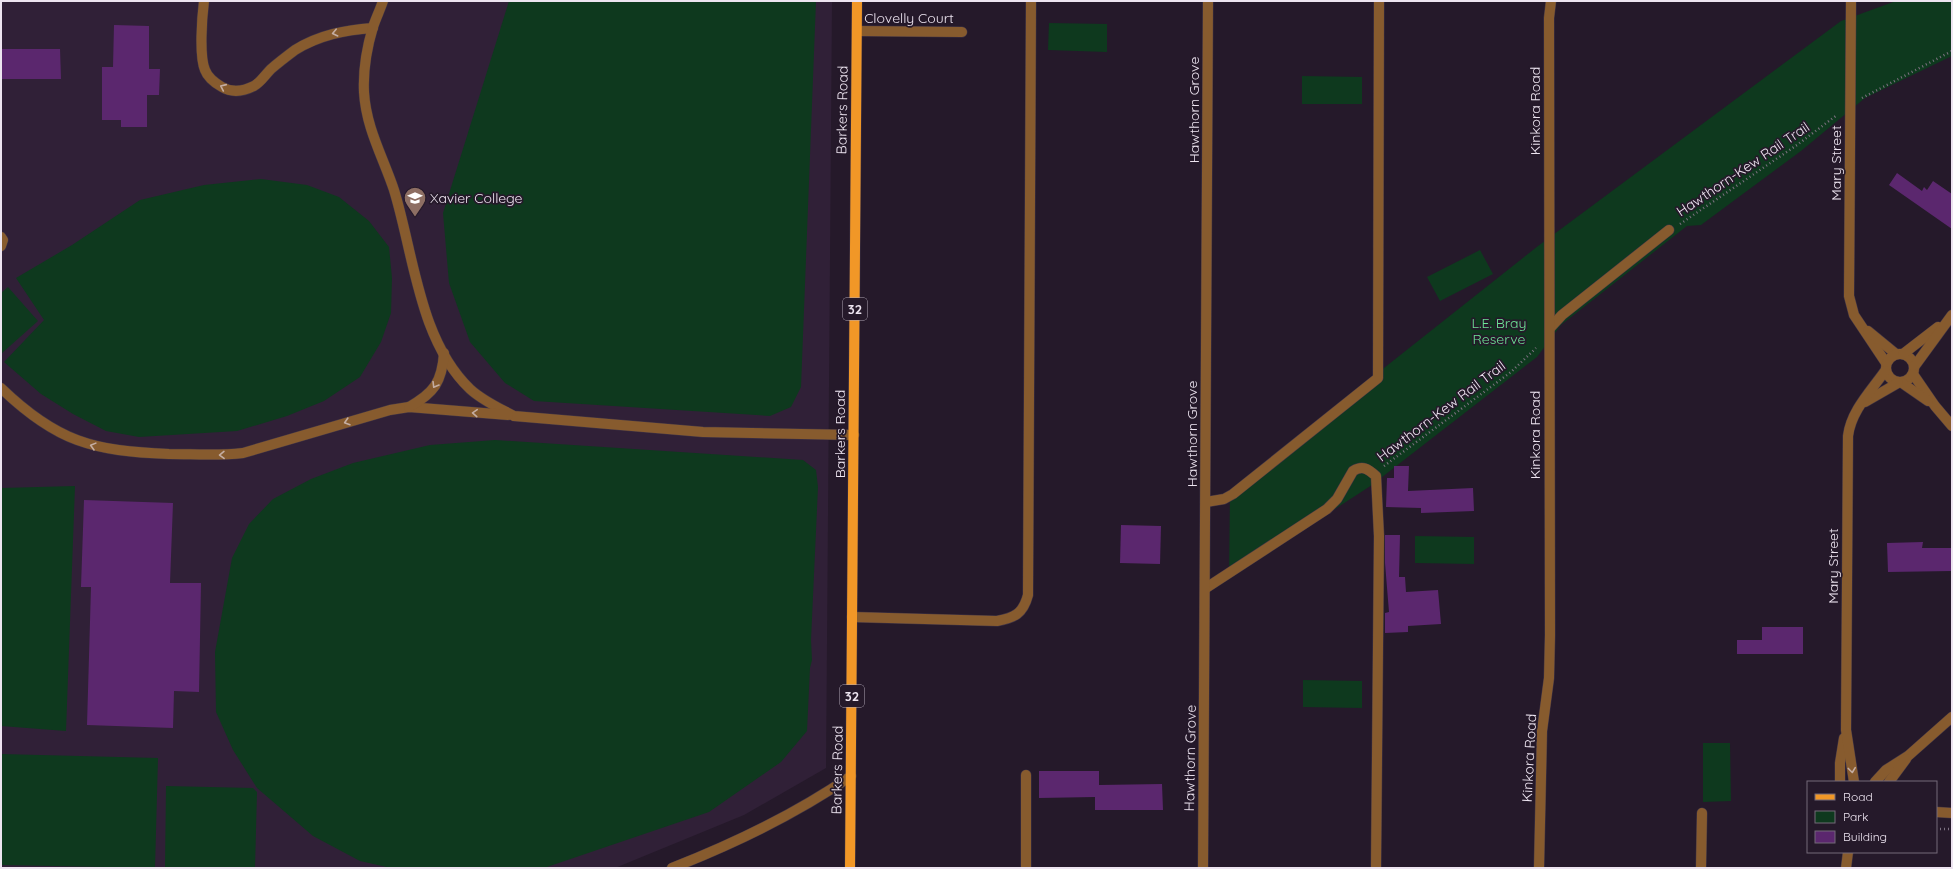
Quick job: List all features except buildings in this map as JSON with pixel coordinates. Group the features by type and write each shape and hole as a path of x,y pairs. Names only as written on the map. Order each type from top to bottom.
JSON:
{"main road":[{"name":"Barkers Road","path":"850,868 857,1"}],"street":[{"path":"204,1 202,31 203,62 205,70 216,84 233,91 240,91 254,85 290,54 311,42 330,34 373,28"},
{"path":"383,1 373,28 364,76 366,112 370,129 394,190 427,316 444,353 456,372 470,389 489,403 514,416"},
{"path":"852,617 997,621 1015,617 1026,605 1028,587 1031,1"},
{"name":"Hawthorn Grove","path":"1203,868 1206,588 1208,1"},
{"path":"1206,502 1224,499 1233,494 1378,378 1379,1"},
{"name":"Kinkora Road","path":"1539,868 1542,731 1549,678 1550,635 1549,18 1551,1"},
{"name":"Mary Street","path":"1851,1 1849,296 1854,315 1886,367 1852,418 1848,436 1846,730 1854,781"},
{"name":"Clovelly Court","path":"857,31 962,32"},
{"path":"1550,328 1562,315 1670,230"},
{"path":"1,237 3,240 1,246"},
{"path":"1935,406 1900,383 1890,379 1886,367 1888,359 1900,354 1950,317"},
{"path":"1860,406 1910,378 1913,371 1950,317"},
{"name":"Mary Street","path":"1859,323 1900,354"},
{"path":"409,407 426,398 435,387 443,366 444,353"},
{"path":"1900,354 1911,359 1913,371 1935,406 1952,426"},
{"path":"1,388 20,406 43,424 72,438 91,446 117,451 148,453 224,455 243,453 376,413 409,407 703,432 854,435"},
{"path":"1206,588 1327,509 1337,499 1353,471 1362,468 1369,469 1374,474 1377,480 1379,536 1376,868"},
{"path":"1876,781 1886,770 1908,756 1952,717"},
{"name":"Mary Street","path":"1840,781 1840,763 1846,730"},
{"path":"1890,781 1908,756"},
{"path":"1026,775 1026,868"},
{"path":"672,868 761,827 828,792 851,776"},
{"path":"1937,812 1952,813"},
{"path":"1701,868 1702,813"},
{"path":"1841,853 1845,868"},
{"path":"1845,868 1848,853"}],"path":[{"name":"Hawthorn-Kew Rail Trail","path":"1670,230 1702,211 1790,150 1850,104 1952,51"},
{"name":"Hawthorn-Kew Rail Trail","path":"1374,474 1511,372 1534,350 1550,328"},
{"path":"1937,829 1952,829"}],"shaded area":[{"name":"Xavier College","path":"1,1 832,1 826,768 744,815 615,868 1,868"}],"green space":[{"path":"509,1 816,1 801,387 791,407 770,416 534,401 505,383 470,342 449,283 443,213"},
{"name":"L.E. Bray Reserve","path":"1896,1 1952,1 1952,56 1865,98 1801,151 1701,225 1687,226 1561,325 1537,357 1372,485 1229,578 1230,490 1538,246 1841,21"},
{"path":"1049,23 1107,24 1107,52 1048,50"},
{"path":"1302,76 1362,77 1362,104 1302,104"},
{"path":"261,179 307,185 339,197 369,221 389,247 392,278 391,313 381,342 360,377 324,401 287,416 237,431 139,437 106,431 73,414 41,394 4,362 44,320 16,278 72,245 140,200 204,185"},
{"path":"1480,250 1493,274 1440,301 1427,277"},
{"path":"8,287 38,321 1,354 1,293"},
{"path":"495,440 803,460 816,470 818,487 811,640 812,660 810,668 807,731 781,762 709,812 544,868 391,868 360,861 313,836 257,788 233,750 216,712 215,652 232,558 249,524 273,499 311,479 353,463 430,445"},
{"path":"75,486 66,731 1,726 1,488"},
{"path":"1415,536 1474,537 1474,564 1415,563"},
{"path":"1303,680 1362,681 1362,708 1303,707"},
{"path":"1703,743 1730,743 1731,801 1703,802"},
{"path":"1,754 158,758 155,868 1,865"},
{"path":"166,786 253,788 257,792 255,868 165,868"}],"place":[{"name":"Xavier College","path":"415,218"}]}
